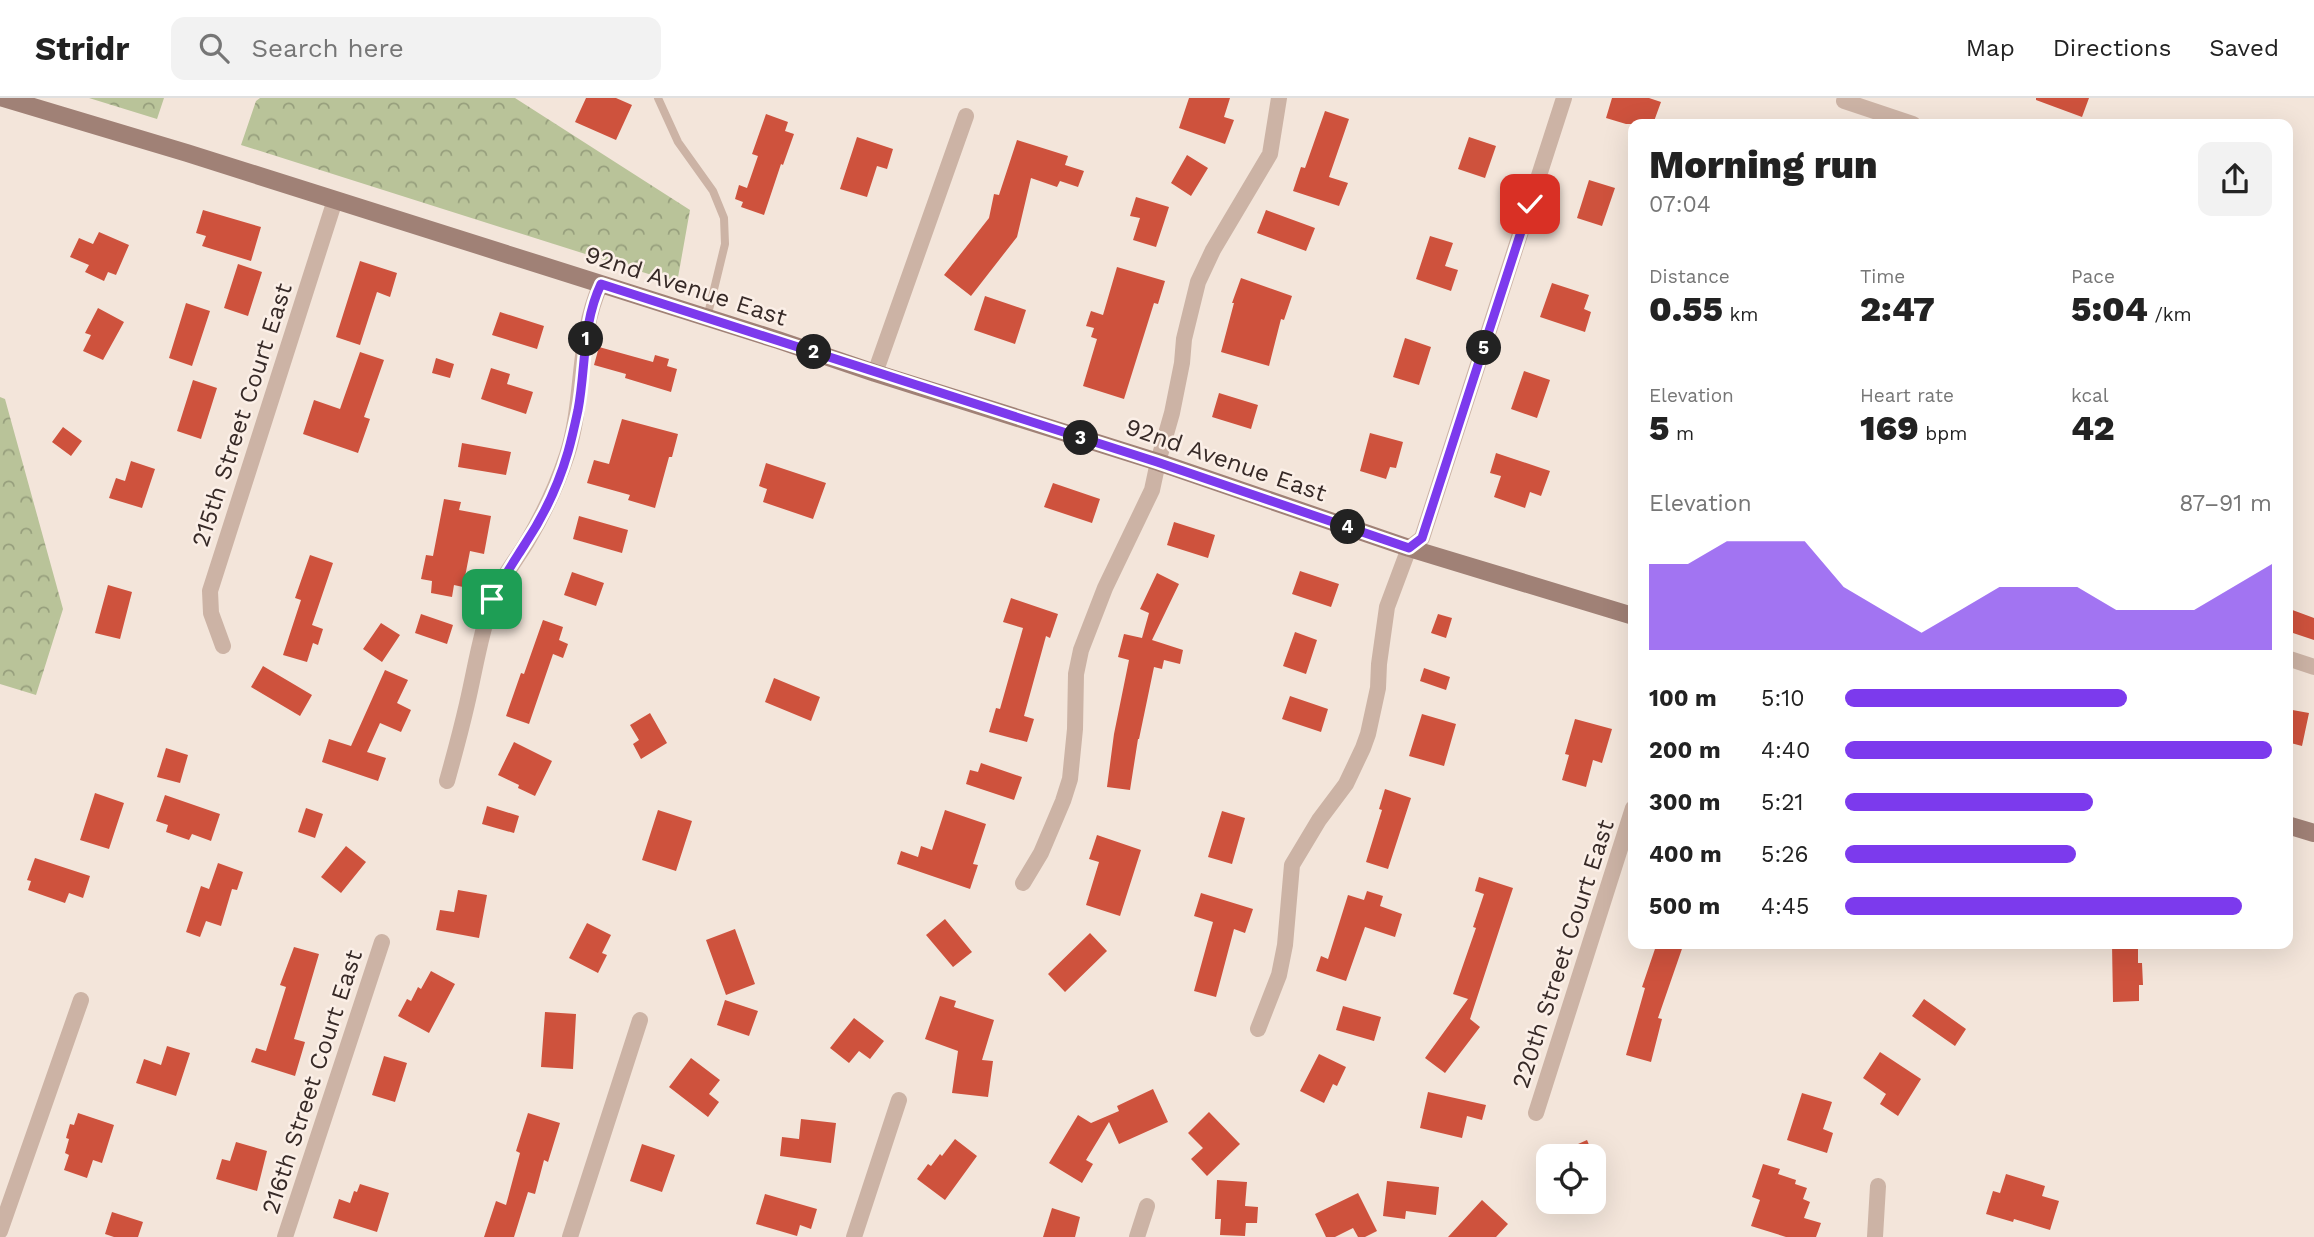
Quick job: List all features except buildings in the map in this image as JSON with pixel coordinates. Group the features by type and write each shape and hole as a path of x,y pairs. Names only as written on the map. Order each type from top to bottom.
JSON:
{"street":[{"name":"92nd Avenue East","path":"3,98 601,284 1157,462 1409,548 1628,614"},
{"path":"1023,883 1041,853 1063,801 1069,779 1075,729 1076,674 1081,650 1105,589 1152,490 1157,462 1172,413 1184,339 1198,282 1213,250 1270,154 1279,98"},
{"path":"1258,1029 1279,975 1286,946 1292,865 1319,820 1346,784 1368,734 1378,688 1387,607 1409,548 1422,538 1564,98"},
{"path":"1839,100 1898,119"},
{"path":"876,373 966,116"},
{"name":"215th Street Court East","path":"223,646 211,613 209,591 335,200"},
{"path":"447,781 492,599 543,511 567,453 578,409 582,363 592,304 601,284"},
{"path":"2293,660 2314,667"},
{"name":"220th Street Court East","path":"1536,1113 1628,824"},
{"path":"2293,827 2314,833"},
{"name":"216th Street Court East","path":"285,1237 382,942"},
{"path":"0,1231 81,1000"},
{"path":"570,1237 640,1020"},
{"path":"854,1237 899,1100"},
{"path":"1875,1237 1878,1186"},
{"path":"1137,1237 1147,1206"}],"lane":[{"path":"657,98 678,142 713,191 724,218 725,244 707,318"}],"green space":[{"path":"89,98 164,98 157,119"},
{"path":"260,98 515,98 690,210 677,283 241,145 256,101"},
{"path":"0,397 5,399 63,609 36,695 0,684"}],"route":[{"path":"492,599 543,511 567,453 578,409 582,363 592,304 601,284 1157,462 1409,548 1422,538 1530,204"}]}
